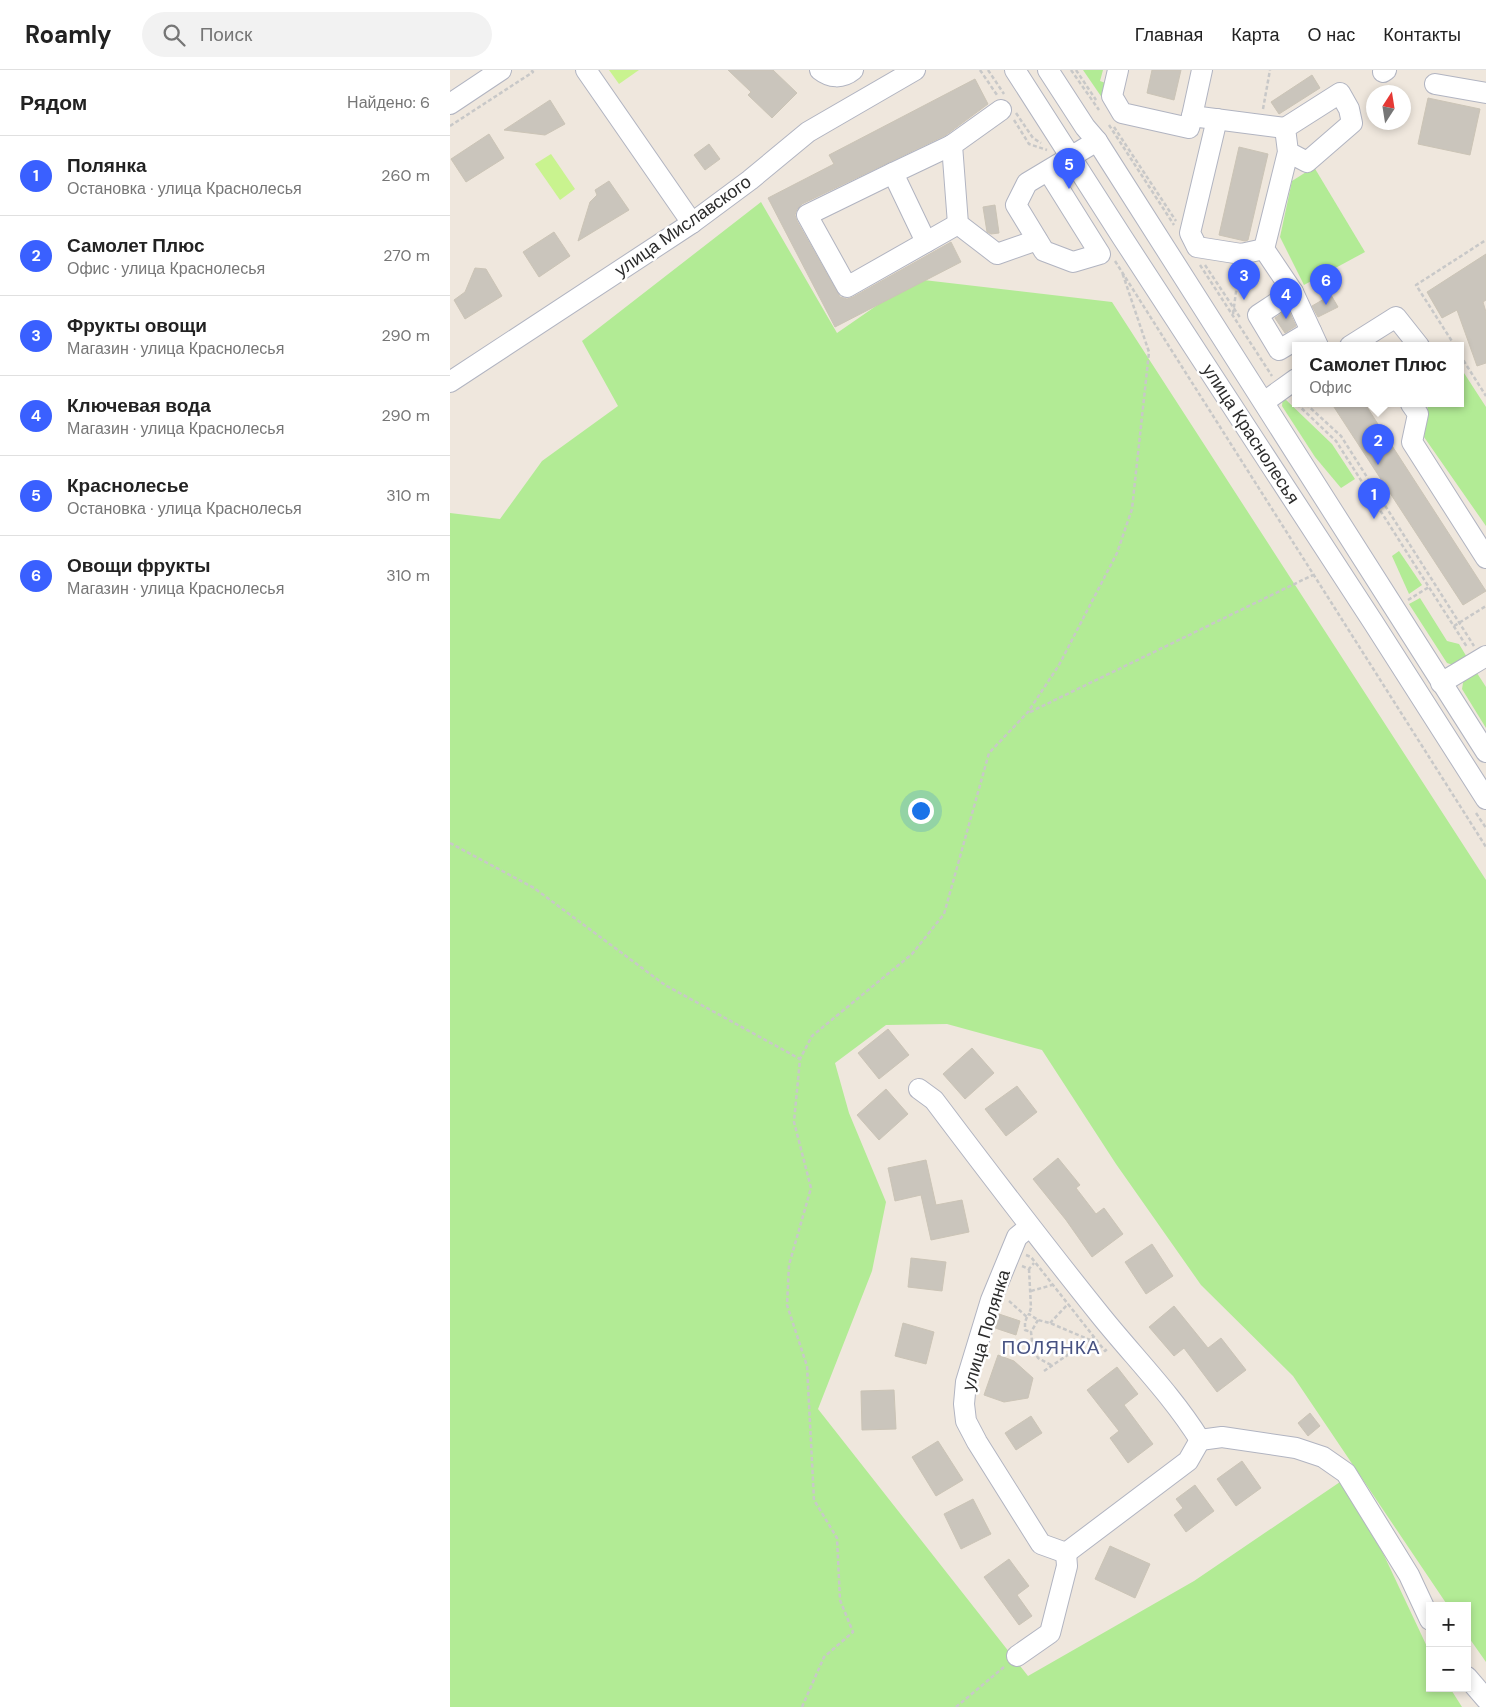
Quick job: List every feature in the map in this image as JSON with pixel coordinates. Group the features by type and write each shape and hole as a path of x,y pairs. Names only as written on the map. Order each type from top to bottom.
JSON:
{"street":[{"path":"450,104 501,70"},
{"path":"586,70 692,223"},
{"path":"820,70 834,77 842,76 853,70"},
{"name":"улица Миславского","path":"450,382 692,223 750,180 808,132 915,70"},
{"name":"улица Краснолесья","path":"1015,70 1058,165 1122,237 1486,799"},
{"name":"улица Краснолесья","path":"1048,70 1085,127 1097,141 1486,752"},
{"path":"1118,70 1112,96 1122,114 1189,128 1202,70"},
{"path":"1435,84 1486,93"},
{"path":"1192,116 1285,128 1340,93 1349,109 1352,123 1307,162 1288,152"},
{"path":"958,224 847,287 807,216 952,145 1006,111"},
{"path":"1217,119 1190,234 1197,247 1241,254 1264,249"},
{"path":"1285,128 1288,152 1264,249 1292,292 1314,339"},
{"path":"1058,165 1100,254 1073,262 1044,250 1016,205 1027,183 1097,141"},
{"path":"952,145 958,224 997,254 1037,240"},
{"path":"893,173 926,242"},
{"path":"1292,292 1258,315 1279,350 1292,346"},
{"path":"1363,342 1396,317 1416,342"},
{"path":"1264,402 1292,382"},
{"path":"1414,407 1418,414 1412,442 1486,558"},
{"path":"1442,683 1481,659"},
{"path":"919,1089 934,1100 1029,1227 1187,1419 1200,1440"},
{"name":"улица Полянка","path":"1029,1227 1017,1237 991,1300 966,1382 964,1404 966,1420 977,1442 1041,1544 1066,1553"},
{"path":"1200,1440 1222,1437 1296,1448 1323,1457 1346,1474 1409,1575 1426,1611"},
{"path":"1017,1656 1050,1633 1067,1566 1066,1553 1188,1461 1200,1440"},
{"path":"1471,1682 1486,1699"}],"path":[{"path":"450,126 533,72 531,70"},
{"path":"980,70 1029,144 1048,151 1058,165"},
{"path":"1452,342 1416,285 1486,240"},
{"path":"1232,314 1241,254"},
{"path":"1112,256 1486,847"},
{"path":"802,1707 824,1657 853,1632 840,1600 837,1538 814,1500 807,1366 788,1306 788,1265 811,1188 794,1122 800,1059 812,1036 912,954 944,914 989,753 1028,712 1059,665 1112,562 1132,509 1149,352 1122,272"},
{"path":"1464,361 1486,396"},
{"path":"1300,407 1336,441 1454,626 1481,659"},
{"path":"1309,407 1341,436 1481,659"},
{"path":"1028,712 1314,575"},
{"path":"1454,626 1486,606"},
{"path":"450,843 534,888 664,986 800,1059"},
{"path":"1022,1258 1026,1255 1031,1257 1105,1350 1118,1337"},
{"path":"1032,1332 1025,1330 1025,1322 1031,1308 1029,1269 1034,1262"},
{"path":"1016,1272 1020,1263 1029,1269"},
{"path":"1030,1290 1052,1285"},
{"path":"1005,1298 1038,1320 1050,1323 1090,1340"},
{"path":"1050,1323 1068,1304"},
{"path":"1038,1320 1032,1332 1033,1349 1038,1358 1051,1365"},
{"path":"1044,1370 1094,1337"},
{"path":"956,1707 1017,1656"}],"green space":[{"path":"609,70 639,70 619,84"},
{"path":"1083,70 1103,70 1100,81 1111,85 1107,105"},
{"path":"551,154 575,189 560,200 535,164"},
{"path":"1314,167 1365,252 1304,285 1280,237 1292,181"},
{"path":"761,202 837,333 915,279 1112,302 1486,880 1486,1662 1471,1641 1471,1602 1445,1602 1293,1376 1201,1285 1116,1164 1042,1050 947,1024 886,1025 835,1063 849,1113 886,1202 872,1271 818,1409 1028,1676 1194,1581 1340,1482 1382,1551 1426,1644 1426,1692 1453,1692 1462,1707 450,1707 450,513 500,519 542,461 618,406 582,341"},
{"path":"1464,373 1486,407 1486,526 1424,437 1428,407 1464,407"},
{"path":"1283,397 1332,444 1355,479 1341,488 1315,457 1282,406"},
{"path":"1399,551 1422,585 1409,594 1392,556"},
{"path":"1420,598 1447,641 1459,644 1468,659 1456,666 1447,663 1409,604"},
{"path":"1475,670 1486,687 1486,728 1462,689 1464,677"}],"building":[{"path":"728,70 773,70 797,93 772,118 748,95 751,92"},
{"path":"1152,70 1181,70 1174,100 1147,93"},
{"path":"1312,75 1320,88 1279,114 1271,102"},
{"path":"975,79 988,104 946,135 802,204 797,209 795,215 797,221 840,297 847,299 853,297 951,242 961,262 835,327 768,198 834,164 829,155"},
{"path":"1428,98 1480,109 1470,155 1418,144"},
{"path":"550,100 565,124 545,135 504,130"},
{"path":"489,134 504,158 466,182 451,159"},
{"path":"709,144 720,159 705,170 694,155"},
{"path":"1239,147 1268,154 1248,240 1245,241 1219,235"},
{"path":"609,181 629,210 578,241 590,202 597,195 595,190"},
{"path":"995,205 999,233 991,234 987,232 983,207"},
{"path":"554,232 570,256 539,277 523,252"},
{"path":"1486,254 1486,300 1483,302 1486,312 1486,363 1477,366 1457,310 1442,318 1427,292"},
{"path":"475,268 486,269 502,296 465,319 454,300 465,292"},
{"path":"1331,295 1338,307 1318,317 1312,306"},
{"path":"1288,309 1296,326 1285,333 1275,318"},
{"path":"1334,407 1367,407 1486,591 1463,605"},
{"path":"888,1029 909,1055 879,1079 858,1053"},
{"path":"972,1048 994,1073 965,1099 943,1074"},
{"path":"1017,1086 1037,1112 1006,1136 985,1109"},
{"path":"886,1089 908,1114 879,1140 857,1115"},
{"path":"1058,1158 1080,1185 1076,1188 1096,1214 1104,1208 1123,1234 1092,1257 1066,1220 1033,1179"},
{"path":"926,1160 936,1205 962,1200 969,1232 931,1240 921,1195 895,1201 888,1168"},
{"path":"1152,1244 1173,1276 1146,1294 1125,1262"},
{"path":"911,1258 946,1262 942,1291 908,1287"},
{"path":"1174,1306 1208,1348 1221,1338 1246,1370 1217,1392 1184,1348 1174,1356 1149,1327"},
{"path":"999,1314 1020,1321 1016,1335 995,1328"},
{"path":"903,1323 934,1332 926,1364 895,1356"},
{"path":"998,1355 1014,1361 1033,1378 1028,1398 1004,1402 984,1395"},
{"path":"1117,1367 1138,1394 1124,1405 1153,1444 1128,1463 1110,1438 1119,1431 1087,1390"},
{"path":"894,1390 896,1429 862,1430 861,1391"},
{"path":"1310,1413 1320,1426 1308,1436 1298,1423"},
{"path":"1031,1416 1042,1433 1016,1450 1005,1433"},
{"path":"938,1441 963,1480 936,1496 912,1457"},
{"path":"1242,1461 1261,1488 1236,1506 1217,1479"},
{"path":"1195,1485 1214,1511 1186,1532 1174,1515 1183,1508 1176,1499"},
{"path":"973,1499 991,1534 961,1549 944,1514"},
{"path":"1110,1546 1150,1564 1135,1598 1095,1579"},
{"path":"1009,1559 1029,1586 1017,1595 1032,1616 1019,1625 984,1577"}],"place":[{"name":"Краснолесье","path":"1069,189"},
{"name":"Фрукты овощи","path":"1244,300"},
{"name":"Овощи фрукты","path":"1326,305"},
{"name":"Ключевая вода","path":"1286,319"},
{"name":"Самолет Плюс","path":"1378,465"},
{"name":"Полянка","path":"1374,519"}],"district":[{"name":"ПОЛЯНКА","path":"1051,1347"}]}
